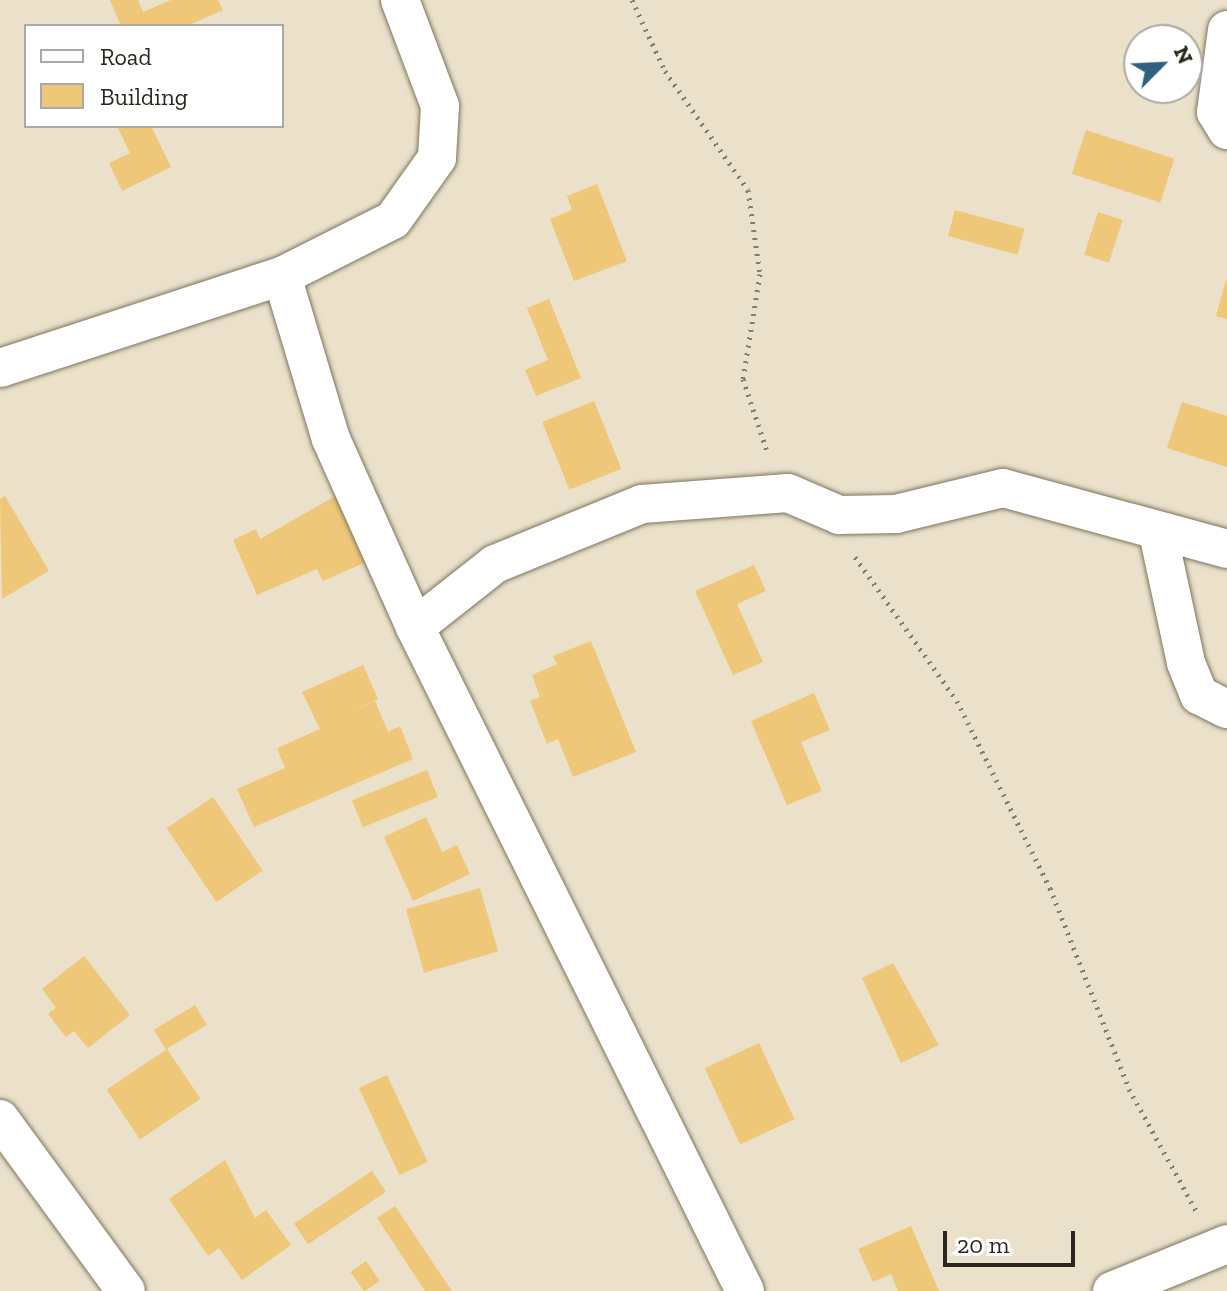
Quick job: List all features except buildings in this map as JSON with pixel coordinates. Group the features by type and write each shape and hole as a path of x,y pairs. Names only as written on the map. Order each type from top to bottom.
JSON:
{"street":[{"path":"0,368 282,276 393,220 437,158 440,106 400,0"},
{"path":"1227,30 1216,112 1227,130"},
{"path":"282,276 331,439 415,627 745,1291"},
{"path":"415,627 495,564 642,504 803,500 896,514 1003,488 1158,533 1227,549"},
{"path":"1158,533 1186,663 1199,695 1227,709"},
{"path":"0,1119 126,1291"},
{"path":"1112,1291 1222,1246"}],"path":[{"path":"632,0 665,71 748,190 760,274 743,379 751,418 803,500 957,701 1050,888 1129,1089 1222,1246"}]}
